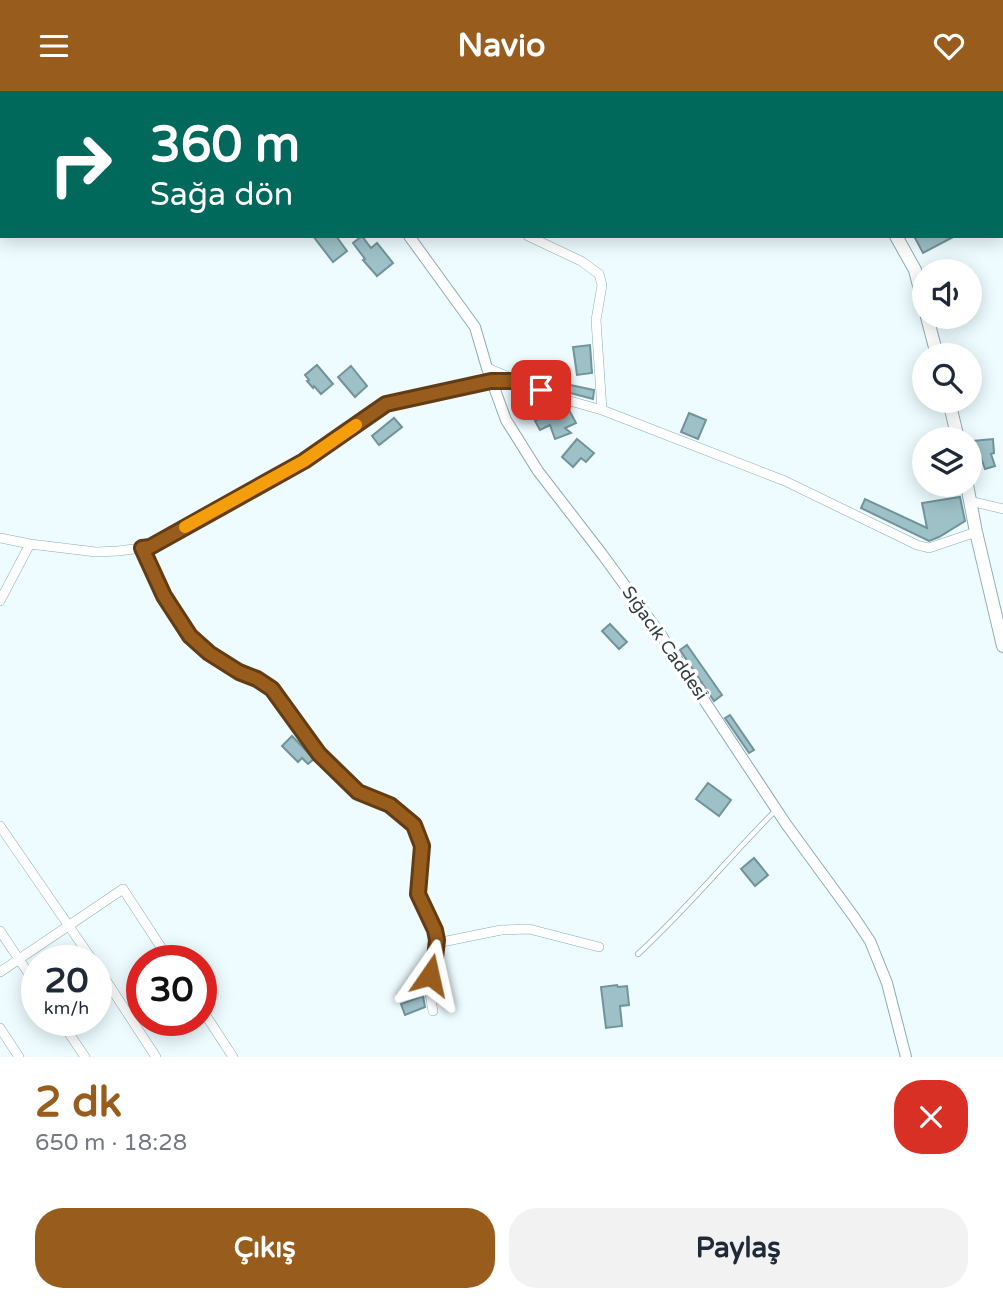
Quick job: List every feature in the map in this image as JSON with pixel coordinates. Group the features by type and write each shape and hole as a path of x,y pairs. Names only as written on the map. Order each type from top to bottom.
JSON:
{"main road":[{"path":"897,238 912,265"},
{"path":"969,497 1003,646"}],"street":[{"name":"Sığacık Caddesi","path":"410,238 475,327 486,368 506,420 538,471 661,635 777,810 870,941 887,983 906,1057"},
{"path":"532,238 581,261 599,274 602,285 596,320 602,410"},
{"path":"486,368 563,400 602,410 785,481 918,545 929,548 976,532"},
{"path":"0,538 96,552 150,547 304,461 386,404 491,381 519,381"},
{"path":"970,501 1003,509"},
{"path":"0,601 30,544"},
{"path":"142,548 164,596 190,636 209,653 272,689 319,754 358,792 390,805 414,825 422,846 418,894 435,930 437,941 429,988 433,1011"},
{"path":"0,825 83,945"},
{"path":"0,972 123,889 160,945"},
{"path":"437,941 501,930 529,929 599,947"},
{"path":"0,931 21,962"},
{"path":"112,990 156,1057"},
{"path":"0,1028 19,1057"},
{"path":"217,1032 233,1057"},
{"path":"71,1036 85,1057"}],"lane":[{"path":"638,954 663,932 777,810"}],"building":[{"path":"315,238 337,238 347,251 333,262"},
{"path":"364,238 371,248 377,243 393,263 377,276 353,243"},
{"path":"915,238 951,238 923,253"},
{"path":"590,345 592,373 577,375 573,347"},
{"path":"317,365 333,384 321,394 307,381 309,380 305,375"},
{"path":"351,366 367,386 355,397 338,377"},
{"path":"561,383 594,390 593,399 559,390"},
{"path":"552,402 568,408 576,423 565,428 571,433 555,439 550,425 540,430 535,421 546,415 542,407"},
{"path":"689,413 706,420 698,439 681,432"},
{"path":"394,418 402,427 379,445 372,436"},
{"path":"577,439 594,453 586,462 581,458 573,467 562,457"},
{"path":"993,439 994,453 991,454 995,466 985,469 982,461 982,440"},
{"path":"960,497 965,521 929,541 861,508 865,499 927,528 922,503"},
{"path":"610,624 627,642 619,649 602,631"},
{"path":"687,645 722,695 714,701 680,650"},
{"path":"730,715 754,750 749,753 725,718"},
{"path":"292,736 314,759 308,764 302,758 298,762 282,746"},
{"path":"708,783 731,800 719,816 696,799"},
{"path":"754,858 768,875 755,886 741,869"},
{"path":"627,986 629,1005 620,1006 622,1026 606,1028 601,987"},
{"path":"423,996 425,1007 405,1015 401,1004"}],"slow traffic":[{"path":"185,527 304,461 356,425"}],"route":[{"path":"430,975 437,940 418,894 422,846 414,825 390,805 358,792 319,754 272,689 209,653 190,636 164,596 142,548 150,547 304,461 386,404 491,381 519,381 541,390"}]}
